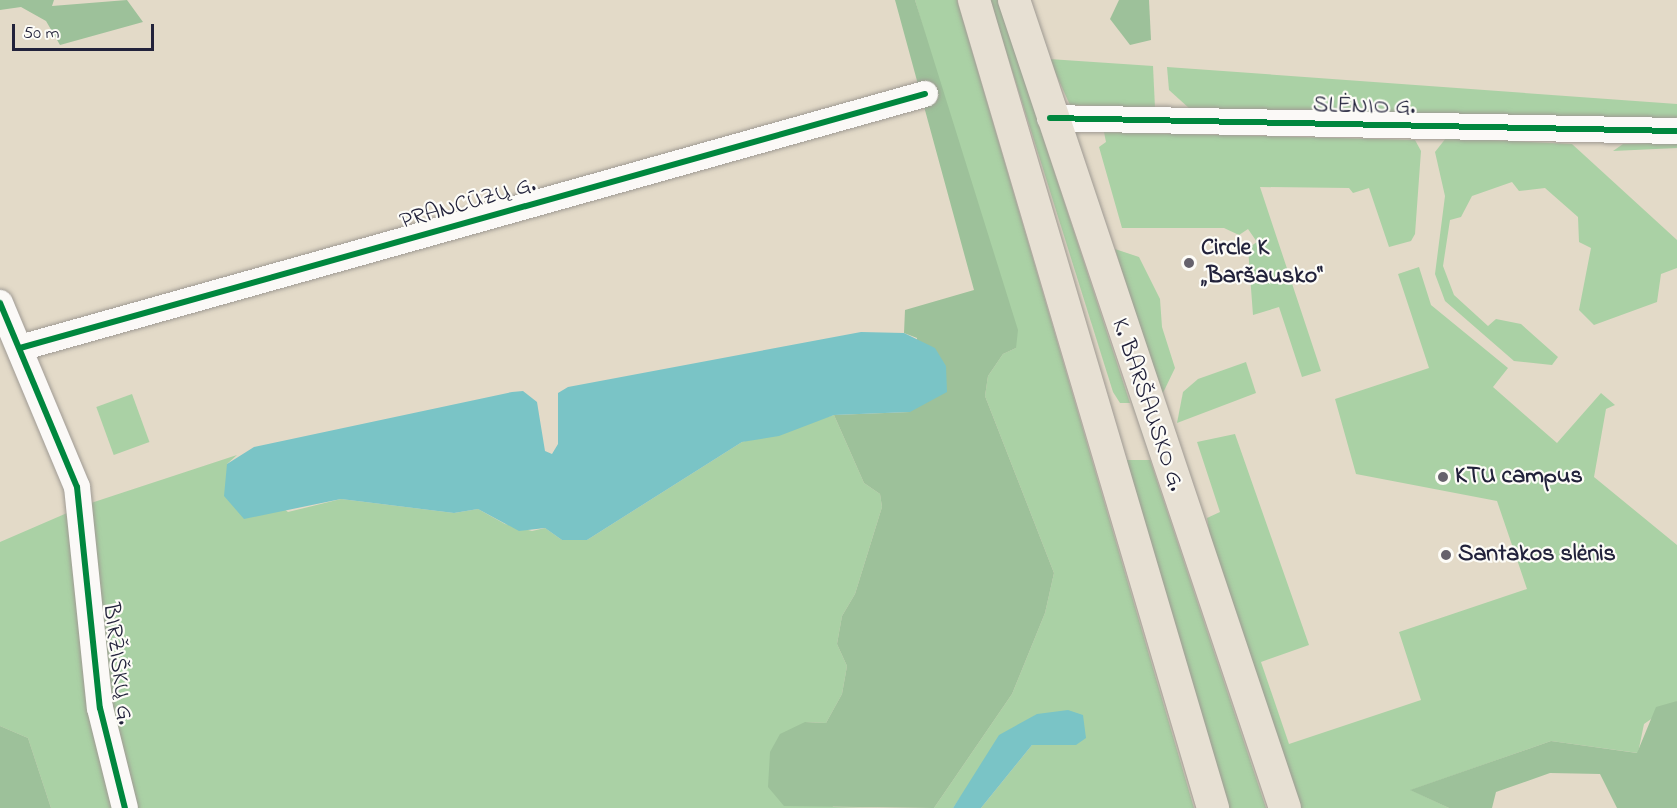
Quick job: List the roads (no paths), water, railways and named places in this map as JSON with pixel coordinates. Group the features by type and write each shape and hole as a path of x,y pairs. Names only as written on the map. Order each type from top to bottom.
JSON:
{"main road":[{"name":"K. BARŠAUSKO G.","path":"974,0 1214,808"},
{"name":"K. BARŠAUSKO G.","path":"1014,0 1050,118 1285,808"},
{"path":"1109,455 1158,440"}],"street":[{"name":"PRANCŪZŲ G.","path":"20,348 925,94"},
{"name":"SLĖNIO G.","path":"1050,118 1676,131"},
{"path":"0,303 20,348"},
{"name":"BIRŽIŠKŲ G.","path":"20,348 77,487 100,708 125,808"}],"water":[{"path":"861,332 904,333 935,348 946,366 947,392 910,412 834,415 779,436 742,442 587,540 562,540 545,528 519,531 478,509 454,513 341,499 244,519 224,496 227,464 254,447 512,392 523,391 537,402 545,451 552,454 558,444 558,393 568,387"},
{"path":"1068,710 1083,715 1086,738 1076,745 1032,745 981,808 953,808 999,735 1037,714"}],"place":[{"name":"Circle K „Baršausko“","path":"1189,263"},
{"name":"KTU campus","path":"1443,477"},
{"name":"Santakos slėnis","path":"1446,555"}]}
